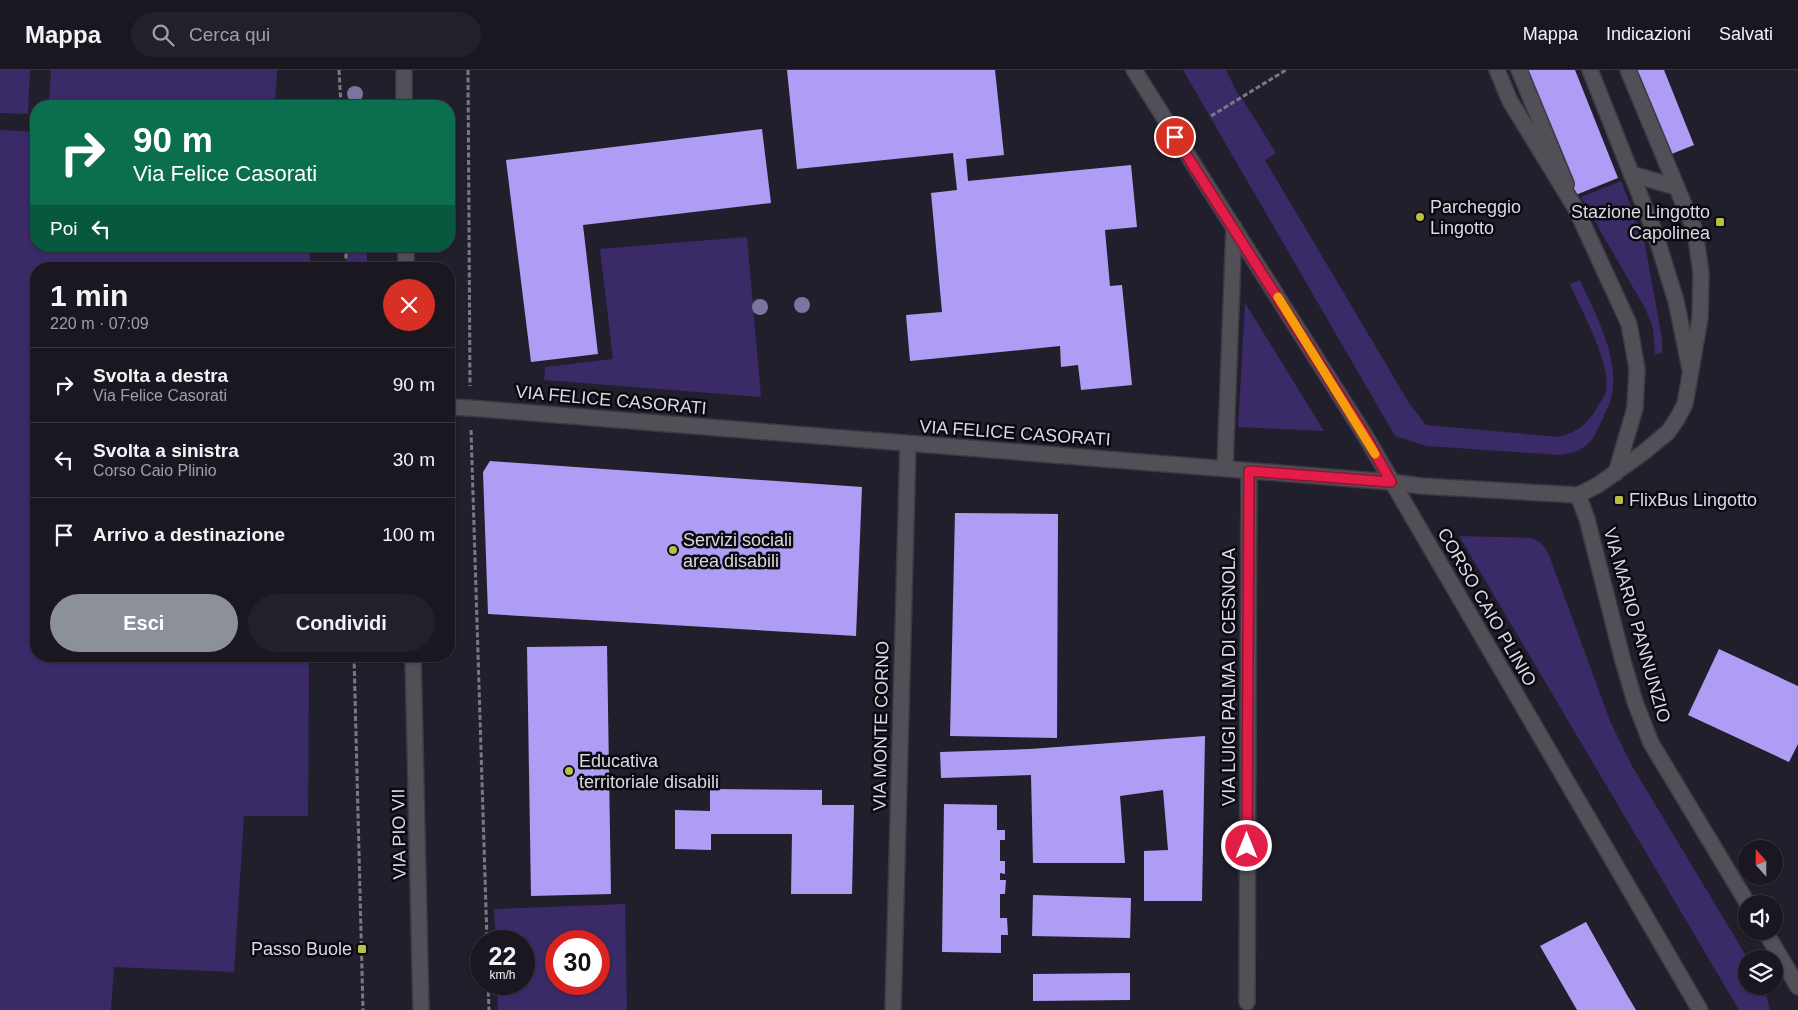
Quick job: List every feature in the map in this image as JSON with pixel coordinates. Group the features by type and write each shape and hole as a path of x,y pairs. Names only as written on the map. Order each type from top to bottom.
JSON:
{"street":[{"path":"404,70 404,100"},
{"name":"CORSO CAIO PLINIO","path":"1134,70 1366,437 1700,1010"},
{"path":"1498,70 1510,100 1576,209"},
{"path":"1519,70 1576,209 1629,324 1637,369 1635,408 1616,472"},
{"path":"1590,70 1654,233 1676,301 1691,373"},
{"path":"1578,495 1598,485 1616,472 1668,432 1677,419 1685,404 1700,318 1700,273 1695,231 1628,70"},
{"path":"1631,174 1676,187"},
{"path":"1225,468 1234,228"},
{"name":"VIA FELICE CASORATI","path":"455,407 1225,468 1421,486 1578,495"},
{"name":"VIA MONTE CORNO","path":"893,1010 908,444"},
{"name":"VIA LUIGI PALMA DI CESNOLA","path":"1247,1002 1249,471"},
{"name":"VIA MARIO PANNUNZIO","path":"1578,495 1587,519 1635,702 1651,744 1743,895"},
{"name":"VIA PIO VII","path":"414,662 421,1010"},
{"path":"1770,940 1798,987"}],"path":[{"path":"339,70 341,100"},
{"path":"468,70 470,408 487,930"},
{"path":"1211,116 1286,70"},
{"path":"354,662 363,1010"},
{"path":"488,995 489,1010"}],"shaded area":[{"path":"0,70 30,70 28,114 0,113"},
{"path":"51,70 277,70 275,100 49,100"},
{"path":"1183,70 1226,70 1237,93 1276,153 1265,160 1409,403 1426,425 1558,437 1580,428 1592,416 1604,395 1606,379 1600,351 1570,284 1580,280 1599,320 1609,350 1613,379 1609,404 1590,442 1575,452 1559,455 1427,446 1395,436"},
{"path":"0,130 30,132 30,252 310,252 310,262 30,262 30,662 309,662 308,816 244,816 234,972 114,967 111,1010 0,1010"},
{"path":"1621,181 1644,239 1662,339 1662,353 1655,354 1653,328 1646,310 1581,197"},
{"path":"747,237 761,397 544,380 545,367 613,359 600,249"},
{"path":"346,252 367,252 367,262 346,262"},
{"path":"1245,303 1324,431 1238,427"},
{"path":"1459,536 1531,538 1540,542 1549,555 1610,721 1632,766 1743,950 1738,950 1738,995 1766,995 1770,1010 1739,1010"},
{"path":"625,904 627,1010 498,1010 497,995 535,995 535,930 495,930 494,909"}],"building":[{"path":"787,70 995,70 1004,155 966,159 968,181 1131,165 1137,227 1105,230 1110,286 1122,285 1132,385 1081,390 1078,365 1061,367 1060,346 910,361 906,315 942,312 931,193 957,190 953,153 797,169"},
{"path":"1523,70 1575,70 1618,178 1573,196"},
{"path":"1635,70 1664,70 1694,145 1669,155"},
{"path":"762,129 771,203 583,225 598,354 531,362 506,160"},
{"name":"Servizi sociali area disabili","path":"490,461 862,487 856,636 488,614 483,472"},
{"path":"955,513 1058,514 1057,738 950,736"},
{"name":"Educativa territoriale disabili","path":"607,646 611,894 531,896 527,647"},
{"path":"1719,649 1798,686 1798,744 1789,762 1688,715"},
{"path":"1205,736 1202,901 1144,901 1144,851 1168,850 1163,790 1120,796 1125,863 1033,863 1031,775 941,778 940,752 1030,749"},
{"path":"710,789 822,790 822,805 854,805 852,894 791,894 792,834 711,834 711,850 675,849 675,810 710,811"},
{"path":"944,804 997,805 997,830 1005,830 1005,840 1000,840 1000,861 1005,861 1005,874 1000,873 1000,880 1006,880 1005,894 1000,894 1000,918 1007,918 1008,935 1001,935 1001,953 942,952"},
{"path":"1033,895 1131,898 1130,938 1032,936"},
{"path":"1586,922 1636,1010 1577,1010 1540,946"},
{"path":"1130,973 1130,1000 1033,1001 1033,974"}],"slow traffic":[{"path":"1278,297 1375,454"}],"place":[{"name":"Parcheggio Lingotto","path":"1420,217"},
{"name":"Stazione Lingotto Capolinea","path":"1720,222"},
{"name":"FlixBus Lingotto","path":"1619,500"},
{"name":"Servizi sociali area disabili","path":"673,550"},
{"name":"Educativa territoriale disabili","path":"569,771"},
{"name":"Passo Buole","path":"362,949"}],"route":[{"path":"1175,137 1366,437 1391,482 1249,471 1247,846"}]}
